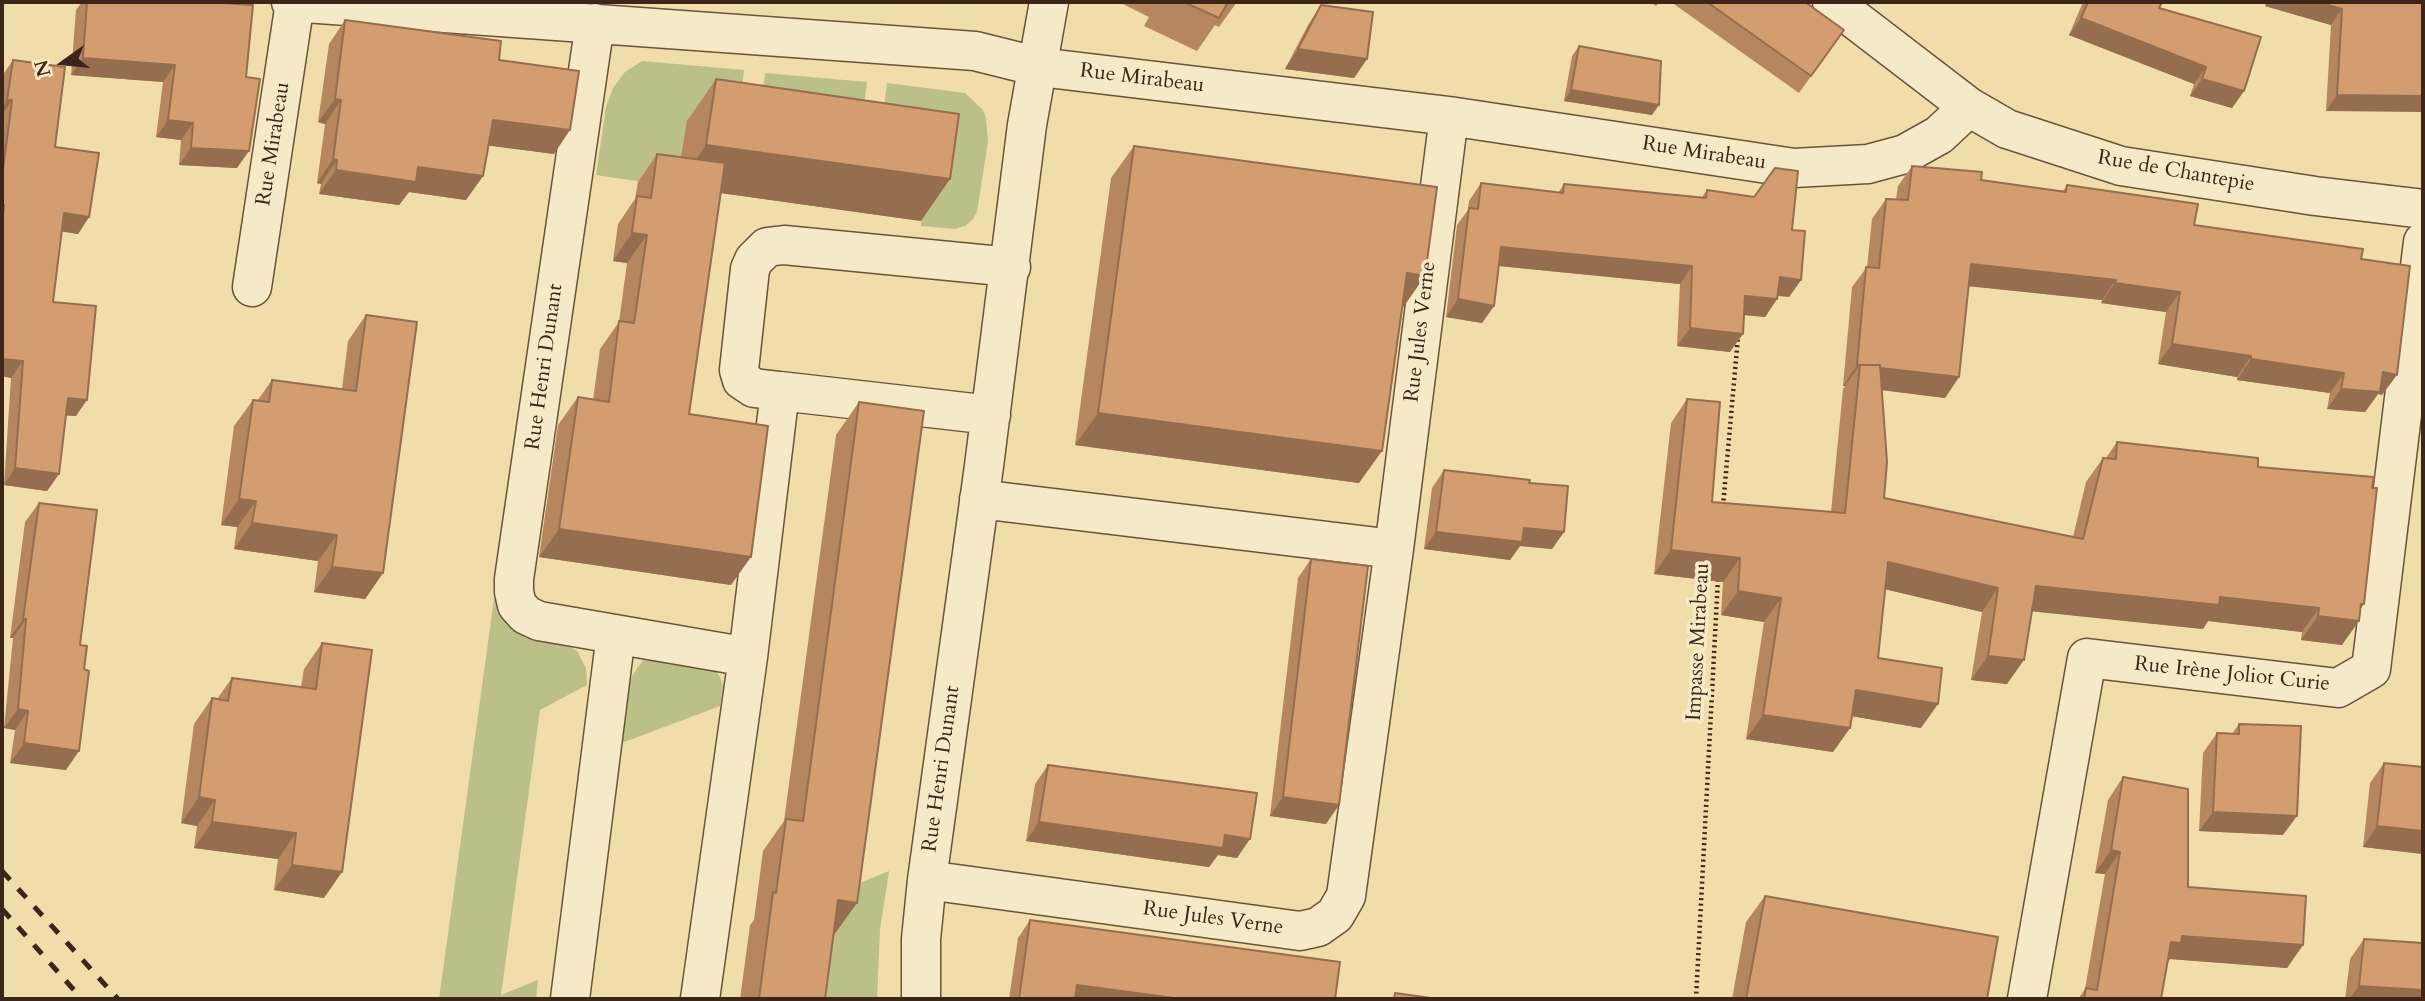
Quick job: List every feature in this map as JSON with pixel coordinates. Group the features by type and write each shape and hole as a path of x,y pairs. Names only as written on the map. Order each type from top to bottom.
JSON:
{"street":[{"name":"Rue Mirabeau","path":"253,287 293,2 482,9 596,23 975,51 1039,67 1449,116 1794,168 1868,164 1905,154 1938,135 1969,107"},
{"name":"Rue Henri Dunant","path":"921,999 921,939 927,880 1011,267 1027,125 1049,2"},
{"name":"Rue de Chantepie","path":"1832,2 1969,107 2007,129 2121,166 2315,196 2423,209"},
{"name":"Rue Henri Dunant","path":"596,23 514,579 517,605 526,615 539,621 748,657"},
{"name":"Rue Jules Verne","path":"927,880 1300,931 1318,927 1335,915 1346,896 1394,549 1449,116"},
{"name":"Rue de Chantepie","path":"2315,196 2423,229"},
{"name":"Rue Irène Joliot Curie","path":"2027,999 2087,659 2338,688 2371,669 2423,242"},
{"path":"991,415 754,388 742,380 739,370 750,269 754,260 767,247 784,245 1011,267"},
{"path":"701,999 748,657 780,391"},
{"path":"979,499 1394,549"},
{"path":"570,999 616,635"}],"path":[{"path":"1722,513 1739,324"},
{"name":"Impasse Mirabeau","path":"1696,999 1718,567"}],"green space":[{"path":"642,61 744,70 738,128 677,187 596,175 606,107 613,88 625,72"},
{"path":"765,73 867,82 859,144 758,132"},
{"path":"887,83 965,93 983,110 988,142 977,212 965,226 955,229 921,226 921,221 879,147"},
{"path":"494,599 498,599 504,621 514,630 526,637 560,642 577,651 586,668 587,685 540,710 501,995 538,980 536,999 439,999"},
{"path":"662,655 714,668 723,686 720,706 619,744 626,695 632,676 643,660"},
{"path":"889,871 880,930 877,999 806,999 840,891"}],"building":[{"path":"87,2 207,2 253,5 246,77 260,79 249,151 191,148 193,123 168,120 175,65 83,58"},
{"path":"1184,2 1228,2 1219,18"},
{"path":"1707,2 1805,2 1844,30 1811,76"},
{"path":"2088,2 2162,2 2159,8 2261,37 2244,91 2202,79 2206,67 2081,18"},
{"path":"2318,2 2423,2 2423,96 2337,95 2342,9"},
{"path":"1321,5 1373,12 1367,59 1298,49"},
{"path":"345,20 501,41 499,60 579,71 570,130 493,120 483,176 418,167 416,182 336,170 337,160 333,159 341,100 335,99"},
{"path":"1579,46 1661,61 1659,105 1571,90"},
{"path":"13,60 65,67 55,147 99,153 89,217 64,213 53,302 96,306 87,400 68,398 59,474 15,468 23,361 2,359 2,177 12,100 7,100"},
{"path":"716,79 959,114 950,179 706,145"},
{"path":"1134,146 1437,187 1425,276 1407,273 1382,451 1098,413"},
{"path":"657,154 725,163 689,414 768,426 751,557 559,529 578,397 609,402 619,321 634,323 647,235 632,233 637,196 651,198"},
{"path":"1912,166 1982,172 1981,180 2066,192 2067,185 2198,204 2194,225 2363,249 2361,259 2410,266 2397,375 2383,372 2380,392 2341,389 2344,373 2172,344 2180,292 2115,283 2116,280 1971,264 1959,377 1880,368 1880,365 1857,365 1866,267 1879,268 1886,199 1908,200"},
{"path":"1775,168 1798,171 1792,230 1805,231 1801,280 1780,277 1777,299 1745,296 1743,334 1690,328 1692,266 1501,247 1494,306 1458,299 1469,208 1478,209 1481,183 1563,193 1564,184 1706,198 1707,190 1754,197"},
{"path":"366,315 417,322 383,573 332,567 337,535 252,523 256,501 239,499 253,400 269,402 272,380 356,391"},
{"path":"1860,365 1880,365 1887,462 1884,498 2083,539 2103,458 2116,459 2117,442 2258,458 2258,467 2374,477 2372,488 2377,488 2364,604 2361,604 2359,621 2318,616 2319,608 2220,597 2219,605 2036,586 2024,660 1988,656 1998,588 1888,562 1878,658 1942,668 1938,704 1856,690 1850,728 1763,715 1781,598 1738,591 1740,558 1671,550 1687,399 1720,402 1712,502 1845,513"},
{"path":"859,402 924,411 857,903 838,900 825,999 759,999 786,819 803,821"},
{"path":"1444,470 1568,486 1564,532 1524,528 1522,542 1436,532"},
{"path":"39,503 97,510 80,645 87,646 84,669 89,671 79,751 24,743 28,711 18,709 26,619 23,619"},
{"path":"1311,559 1368,566 1339,805 1283,797"},
{"path":"322,643 372,650 342,872 292,865 296,833 212,822 215,800 199,797 212,698 228,701 232,678 316,689"},
{"path":"2239,724 2301,726 2297,816 2213,812 2217,733 2239,734"},
{"path":"2384,763 2423,767 2423,831 2377,826"},
{"path":"1048,765 1257,793 1250,839 1225,835 1223,848 1039,822"},
{"path":"2123,777 2188,789 2188,887 2306,896 2303,945 2182,936 2181,943 2171,942 2161,999 2084,999 2086,988 2097,990 2120,852 2111,850"},
{"path":"1765,896 1998,937 1987,999 1746,999"},
{"path":"1030,920 1340,962 1335,999 1181,999 1077,985 1075,999 1019,999"},
{"path":"2364,939 2423,943 2423,990 2359,986"},
{"path":"1395,993 1438,999 1394,999"}],"railway":[{"path":"2,871 118,999"},
{"path":"2,909 82,999"}]}
